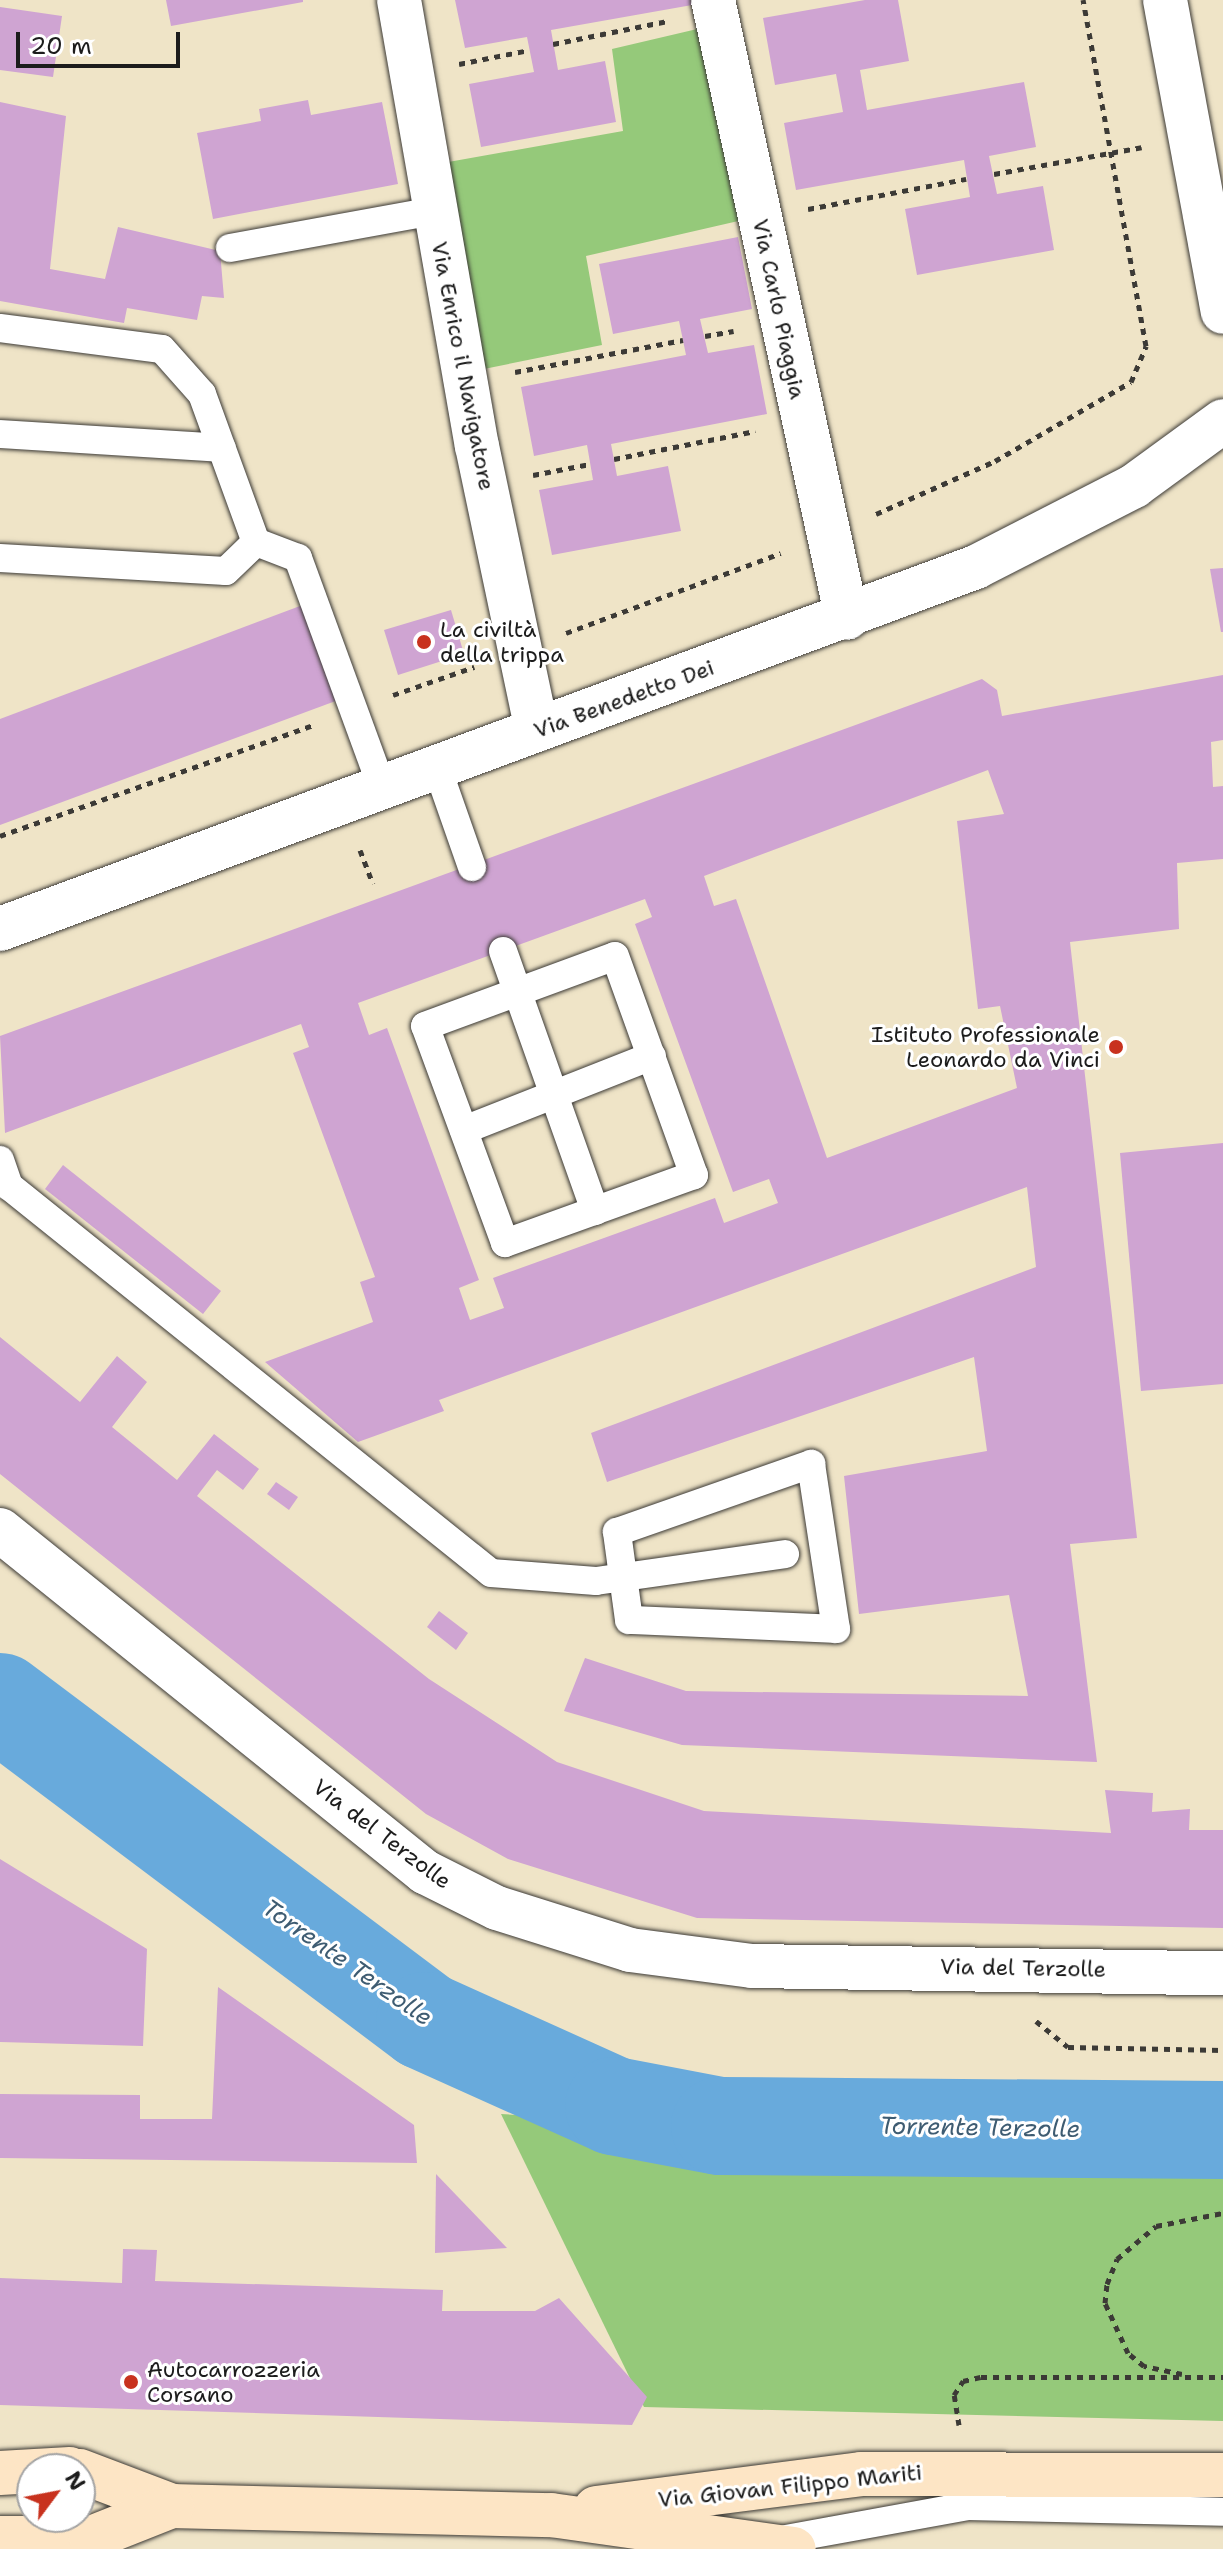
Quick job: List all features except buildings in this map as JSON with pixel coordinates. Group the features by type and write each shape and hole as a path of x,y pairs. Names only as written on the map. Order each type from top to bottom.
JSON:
{"main road":[{"name":"Via Giovan Filippo Mariti","path":"551,2515 861,2474 1223,2475"},
{"name":"Via Giovan Filippo Mariti","path":"96,2477 172,2506 551,2515 776,2547"},
{"name":"Via Giovan Filippo Mariti","path":"0,2538 91,2538 172,2506"}],"street":[{"name":"Via Enrico il Navigatore","path":"399,0 408,74 465,381 518,651 537,730"},
{"path":"1165,0 1190,138 1212,191 1223,312"},
{"name":"Via Carlo Piaggia","path":"714,6 847,618"},
{"name":"Via Benedetto Dei","path":"0,929 847,618 1094,510 1223,421"},
{"name":"Via del Terzolle","path":"0,1530 425,1872 497,1908 630,1950 752,1966 1223,1973"}],"lane":[{"path":"230,248 434,211"},
{"path":"0,328 162,349 202,394 256,542 298,558 382,788"},
{"path":"0,434 222,448"},
{"path":"0,558 226,571 256,542"},
{"path":"437,767 472,867"},
{"path":"503,951 595,1211"},
{"path":"615,956 652,1056 694,1175 505,1243 425,1026 518,995 615,956"},
{"path":"464,1130 652,1056"},
{"path":"0,1160 9,1186 491,1573 622,1577 785,1554"},
{"path":"811,1464 836,1629 629,1620 622,1577 617,1532 811,1464"},
{"name":"Via Giovan Filippo Mariti","path":"776,2547 967,2506 1223,2512"}],"path":[{"path":"0,836 518,651 828,535 995,461 1131,382 1146,346 1083,0"},
{"path":"553,44 714,6"},
{"path":"408,74 529,50"},
{"path":"994,174 1190,138"},
{"path":"760,219 966,179"},
{"path":"465,381 683,340"},
{"path":"614,459 804,421"},
{"path":"1195,2377 1144,2366 1128,2353 1105,2303 1107,2284 1117,2259 1156,2226 1223,2213"},
{"path":"961,2436 954,2395 963,2381 981,2377 1223,2377"}],"green space":[{"path":"710,26 747,219 586,256 602,345 474,371 437,164 623,131 612,49"},
{"path":"501,2114 1223,2157 1223,2421 644,2407"}],"waterway":[{"name":"Torrente Terzolle","path":"0,1702 425,2021 614,2106 720,2126 1223,2130"}],"place":[{"name":"La civiltà della trippa","path":"424,642"},
{"name":"Istituto Professionale Leonardo da Vinci","path":"1116,1047"},
{"name":"Autocarrozzeria Corsano","path":"131,2382"}]}
